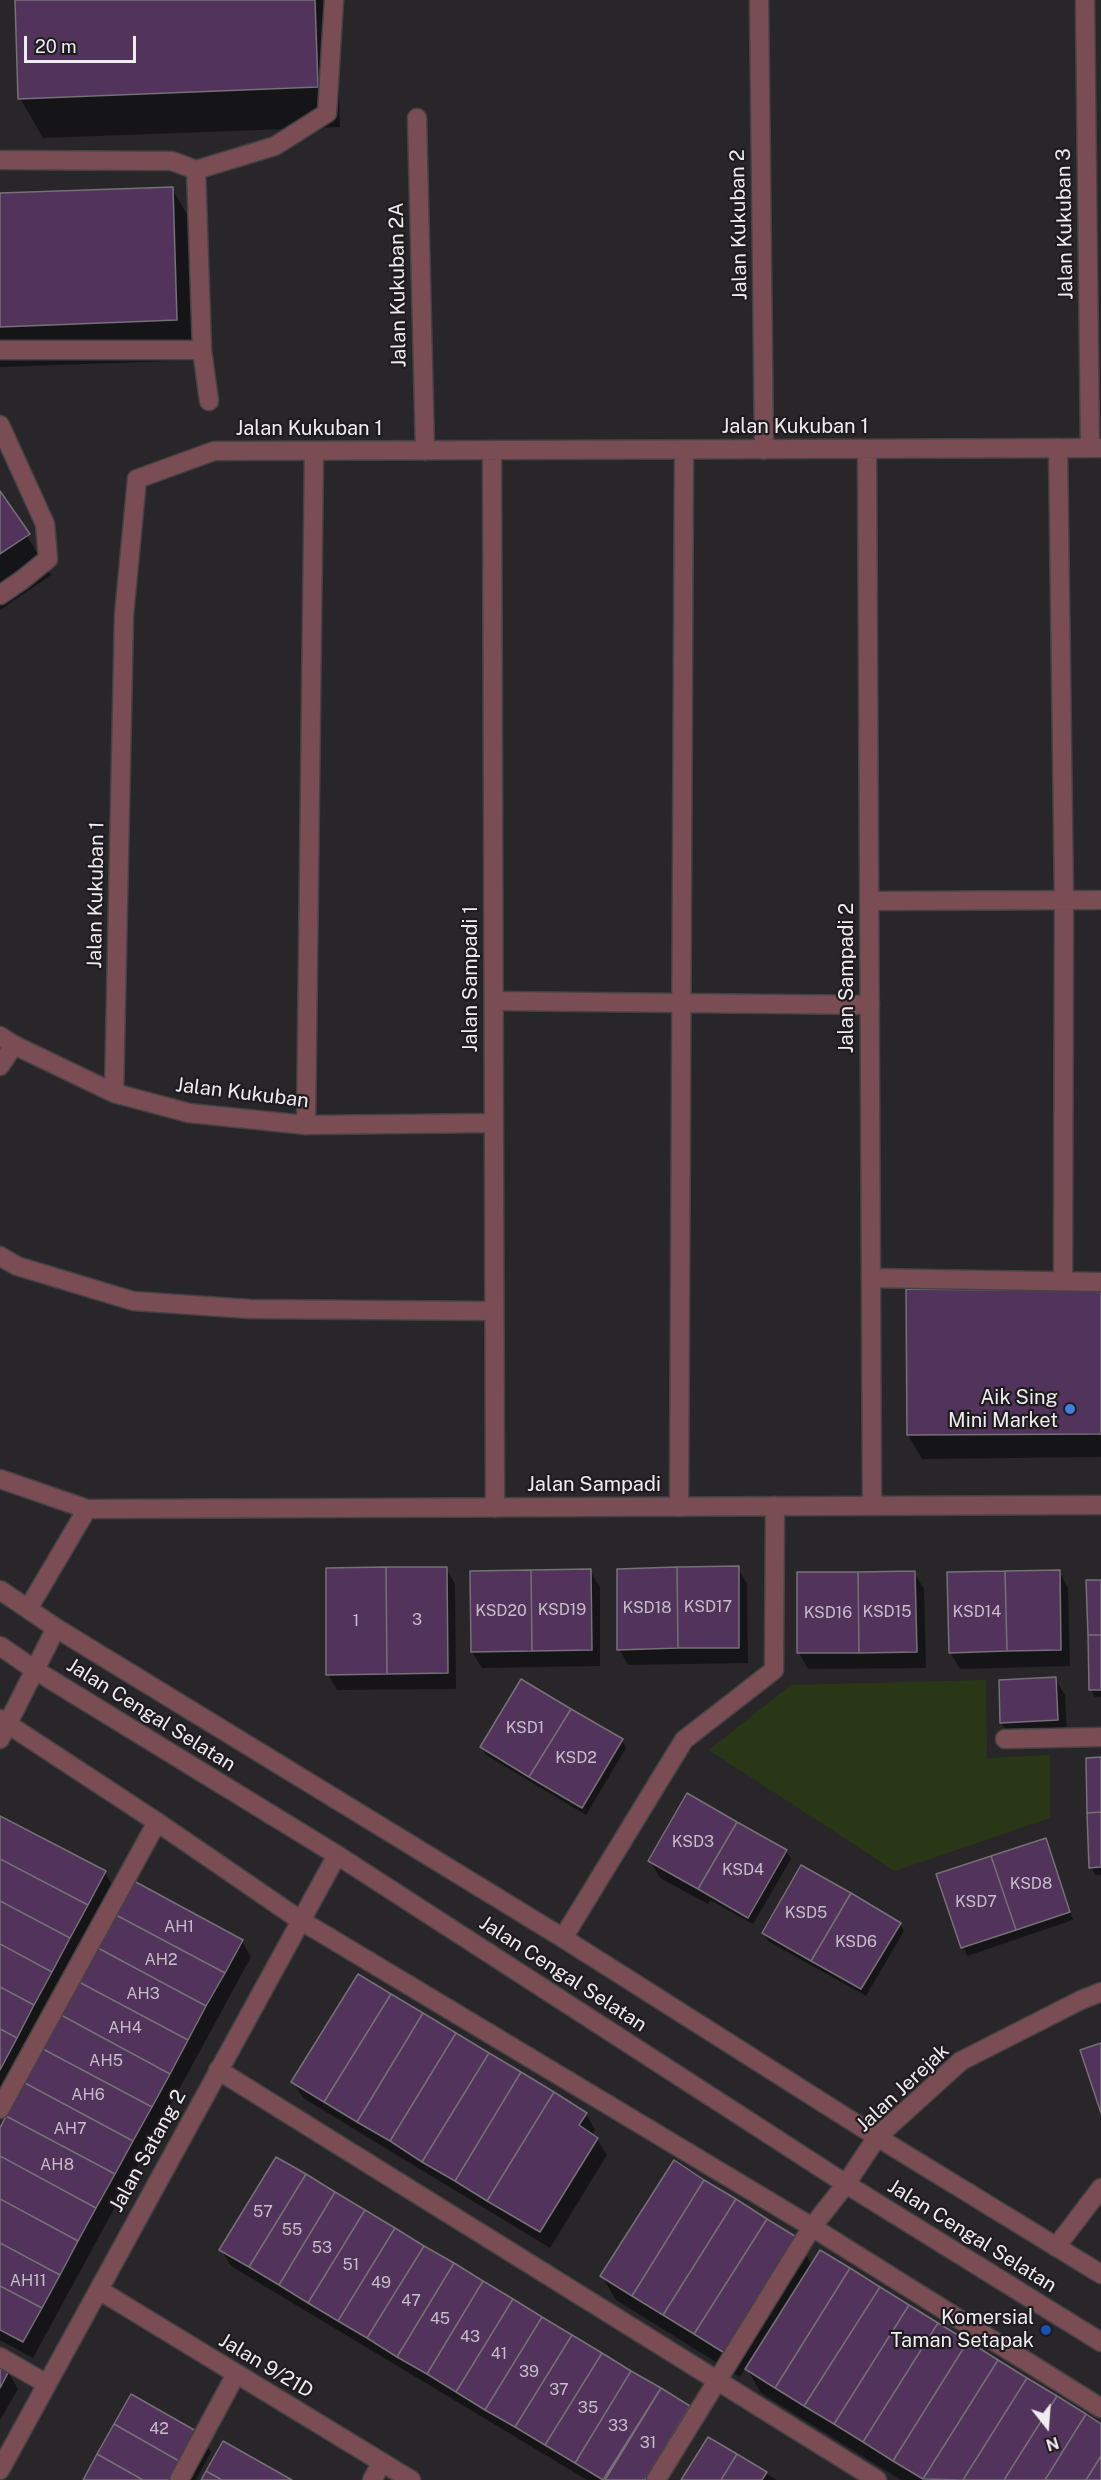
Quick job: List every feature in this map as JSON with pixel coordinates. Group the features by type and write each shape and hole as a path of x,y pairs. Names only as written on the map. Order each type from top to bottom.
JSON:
{"street":[{"path":"0,160 172,161 196,170 275,146 327,113 334,0"},
{"name":"Jalan Kukuban 2","path":"759,0 764,450"},
{"name":"Jalan Kukuban 3","path":"1085,0 1096,448"},
{"name":"Jalan Kukuban 2A","path":"417,118 424,451"},
{"path":"196,170 202,350 209,401"},
{"path":"0,350 202,350"},
{"path":"0,425 45,524 48,559 0,595"},
{"path":"1058,448 1064,900 1063,1281"},
{"name":"Jalan Kukuban 1","path":"114,1093 124,615 137,479 214,451 1096,448"},
{"name":"Jalan Sampadi 2","path":"867,449 872,1506"},
{"name":"Jalan Sampadi 1","path":"492,450 495,1508"},
{"path":"679,1507 684,450"},
{"path":"306,1125 314,452"},
{"path":"869,901 1101,900"},
{"path":"494,1001 870,1005"},
{"path":"0,1066 7,1041"},
{"name":"Jalan Kukuban","path":"7,1041 114,1093 189,1113 306,1125 494,1123"},
{"path":"0,1256 17,1266 133,1301 250,1309 494,1311"},
{"path":"871,1278 1101,1282"},
{"name":"Jalan Sampadi","path":"0,1479 87,1509 1101,1505"},
{"path":"563,1938 684,1740 774,1670 774,1506"},
{"path":"28,1609 87,1509"},
{"name":"Jalan Cengal Selatan","path":"0,1590 56,1628 563,1938 877,2137 1101,2274"},
{"path":"56,1628 3,1727 157,1822 300,1920 812,2227 1101,2408"},
{"name":"Jalan Cengal Selatan","path":"0,1646 35,1670 337,1855 846,2184 1101,2342"},
{"path":"1005,1739 1101,1737"},
{"path":"0,2109 157,1822"},
{"name":"Jalan Satang 2","path":"0,2470 337,1855"},
{"name":"Jalan Jerejak","path":"656,2480 812,2227 846,2184 877,2137 961,2061 1080,2000 1101,1992"},
{"path":"218,2070 877,2480"},
{"path":"1056,2247 1101,2188"},
{"name":"Jalan 9/21D","path":"99,2290 411,2480"},
{"path":"0,2357 47,2384"},
{"path":"179,2480 236,2374"},
{"path":"372,2480 382,2462"}],"green space":[{"path":"986,1680 987,1758 1050,1755 1050,1818 895,1871 709,1750 791,1685"}],"building":[{"path":"15,0 315,0 318,87 18,99"},
{"path":"173,187 177,320 0,327 0,193"},
{"path":"0,491 30,534 0,554"},
{"path":"906,1289 1101,1291 1101,1434 907,1435"},
{"path":"739,1566 739,1648 678,1648 677,1567"},
{"path":"386,1567 447,1567 448,1673 387,1674"},
{"path":"386,1567 387,1674 326,1675 326,1568"},
{"path":"677,1567 678,1648 617,1650 617,1569"},
{"path":"591,1569 592,1650 532,1651 531,1570"},
{"path":"531,1570 532,1651 471,1652 470,1571"},
{"path":"1060,1570 1061,1650 1007,1651 1005,1571"},
{"path":"915,1571 917,1652 859,1653 858,1572"},
{"path":"1005,1571 1007,1651 949,1653 947,1572"},
{"path":"797,1572 858,1572 859,1653 797,1653"},
{"path":"1086,1580 1101,1580 1101,1635 1088,1635"},
{"path":"1088,1635 1101,1635 1101,1690 1089,1690"},
{"path":"1056,1677 1058,1720 1000,1723 999,1680"},
{"path":"521,1679 571,1709 529,1777 480,1747"},
{"path":"571,1709 623,1739 582,1808 529,1777"},
{"path":"1101,1757 1101,1812 1087,1813 1086,1758"},
{"path":"687,1793 737,1822 698,1889 648,1861"},
{"path":"1101,1812 1101,1867 1089,1868 1087,1813"},
{"path":"0,1816 106,1871 88,1905 0,1859"},
{"path":"737,1822 787,1850 748,1918 698,1889"},
{"path":"1046,1838 1070,1912 1016,1930 991,1856"},
{"path":"991,1856 1016,1930 961,1948 936,1874"},
{"path":"0,1859 88,1905 70,1938 0,1901"},
{"path":"801,1865 851,1893 811,1961 762,1933"},
{"path":"134,1881 243,1940 225,1973 116,1915"},
{"path":"851,1893 901,1923 861,1989 811,1961"},
{"path":"0,1901 70,1938 52,1972 0,1944"},
{"path":"116,1915 225,1973 206,2006 98,1948"},
{"path":"0,1944 52,1972 34,2005 0,1987"},
{"path":"98,1948 206,2006 188,2040 79,1982"},
{"path":"358,1974 391,1994 324,2102 291,2082"},
{"path":"79,1982 188,2040 170,2074 61,2015"},
{"path":"0,1987 34,2005 17,2038 0,2029"},
{"path":"391,1994 423,2013 357,2122 324,2102"},
{"path":"423,2013 456,2033 390,2141 357,2122"},
{"path":"61,2015 170,2074 152,2107 43,2049"},
{"path":"0,2029 17,2038 0,2070"},
{"path":"456,2033 489,2053 422,2162 390,2141"},
{"path":"1101,2043 1101,2113 1080,2050"},
{"path":"43,2049 152,2107 133,2141 25,2083"},
{"path":"489,2053 521,2072 455,2181 422,2162"},
{"path":"521,2072 554,2092 487,2201 455,2181"},
{"path":"25,2083 133,2141 115,2174 6,2116"},
{"path":"554,2092 587,2113 579,2125 598,2138 540,2232 487,2201"},
{"path":"6,2116 115,2174 96,2208 0,2156 0,2128"},
{"path":"0,2156 96,2208 78,2241 0,2199"},
{"path":"276,2157 306,2174 249,2267 219,2250"},
{"path":"674,2160 704,2180 632,2296 600,2276"},
{"path":"306,2174 335,2192 279,2285 249,2267"},
{"path":"704,2180 736,2199 663,2315 632,2296"},
{"path":"335,2192 365,2210 308,2303 279,2285"},
{"path":"0,2199 78,2241 60,2275 0,2243"},
{"path":"736,2199 767,2219 694,2334 663,2315"},
{"path":"365,2210 395,2228 338,2321 308,2303"},
{"path":"767,2219 798,2238 726,2354 694,2334"},
{"path":"395,2228 424,2246 367,2338 338,2321"},
{"path":"0,2243 60,2275 42,2308 0,2286"},
{"path":"424,2246 454,2263 397,2357 367,2338"},
{"path":"820,2250 850,2268 775,2388 745,2369"},
{"path":"454,2263 483,2281 427,2374 397,2357"},
{"path":"850,2268 880,2287 804,2406 775,2388"},
{"path":"483,2281 513,2299 456,2392 427,2374"},
{"path":"0,2286 42,2308 23,2342 0,2330"},
{"path":"880,2287 909,2305 834,2424 804,2406"},
{"path":"513,2299 542,2317 485,2410 456,2392"},
{"path":"909,2305 938,2323 863,2442 834,2424"},
{"path":"542,2317 572,2335 515,2427 485,2410"},
{"path":"938,2323 968,2341 893,2461 863,2442"},
{"path":"572,2335 602,2353 545,2445 515,2427"},
{"path":"968,2341 998,2360 923,2479 893,2461"},
{"path":"602,2353 631,2371 575,2463 545,2445"},
{"path":"998,2360 1027,2378 963,2480 923,2479"},
{"path":"0,2366 9,2371 0,2388"},
{"path":"631,2371 661,2388 603,2480 575,2463"},
{"path":"1027,2378 1057,2396 1004,2480 963,2480"},
{"path":"661,2388 690,2406 645,2480 605,2480"},
{"path":"131,2394 203,2435 186,2465 114,2424"},
{"path":"1057,2396 1086,2414 1045,2480 1004,2480"},
{"path":"1086,2414 1101,2424 1101,2456 1086,2480 1045,2480"},
{"path":"114,2424 186,2465 177,2480 143,2480 97,2454"},
{"path":"708,2437 737,2454 721,2480 681,2480"},
{"path":"223,2441 292,2480 222,2480 206,2471"},
{"path":"97,2454 143,2480 83,2480"},
{"path":"737,2454 767,2472 762,2480 721,2480"},
{"path":"1101,2456 1101,2480 1086,2480"},
{"path":"206,2471 222,2480 201,2480"}],"place":[{"name":"Aik Sing Mini Market","path":"1070,1409"},
{"name":"Komersial Taman Setapak","path":"1046,2330"}]}
